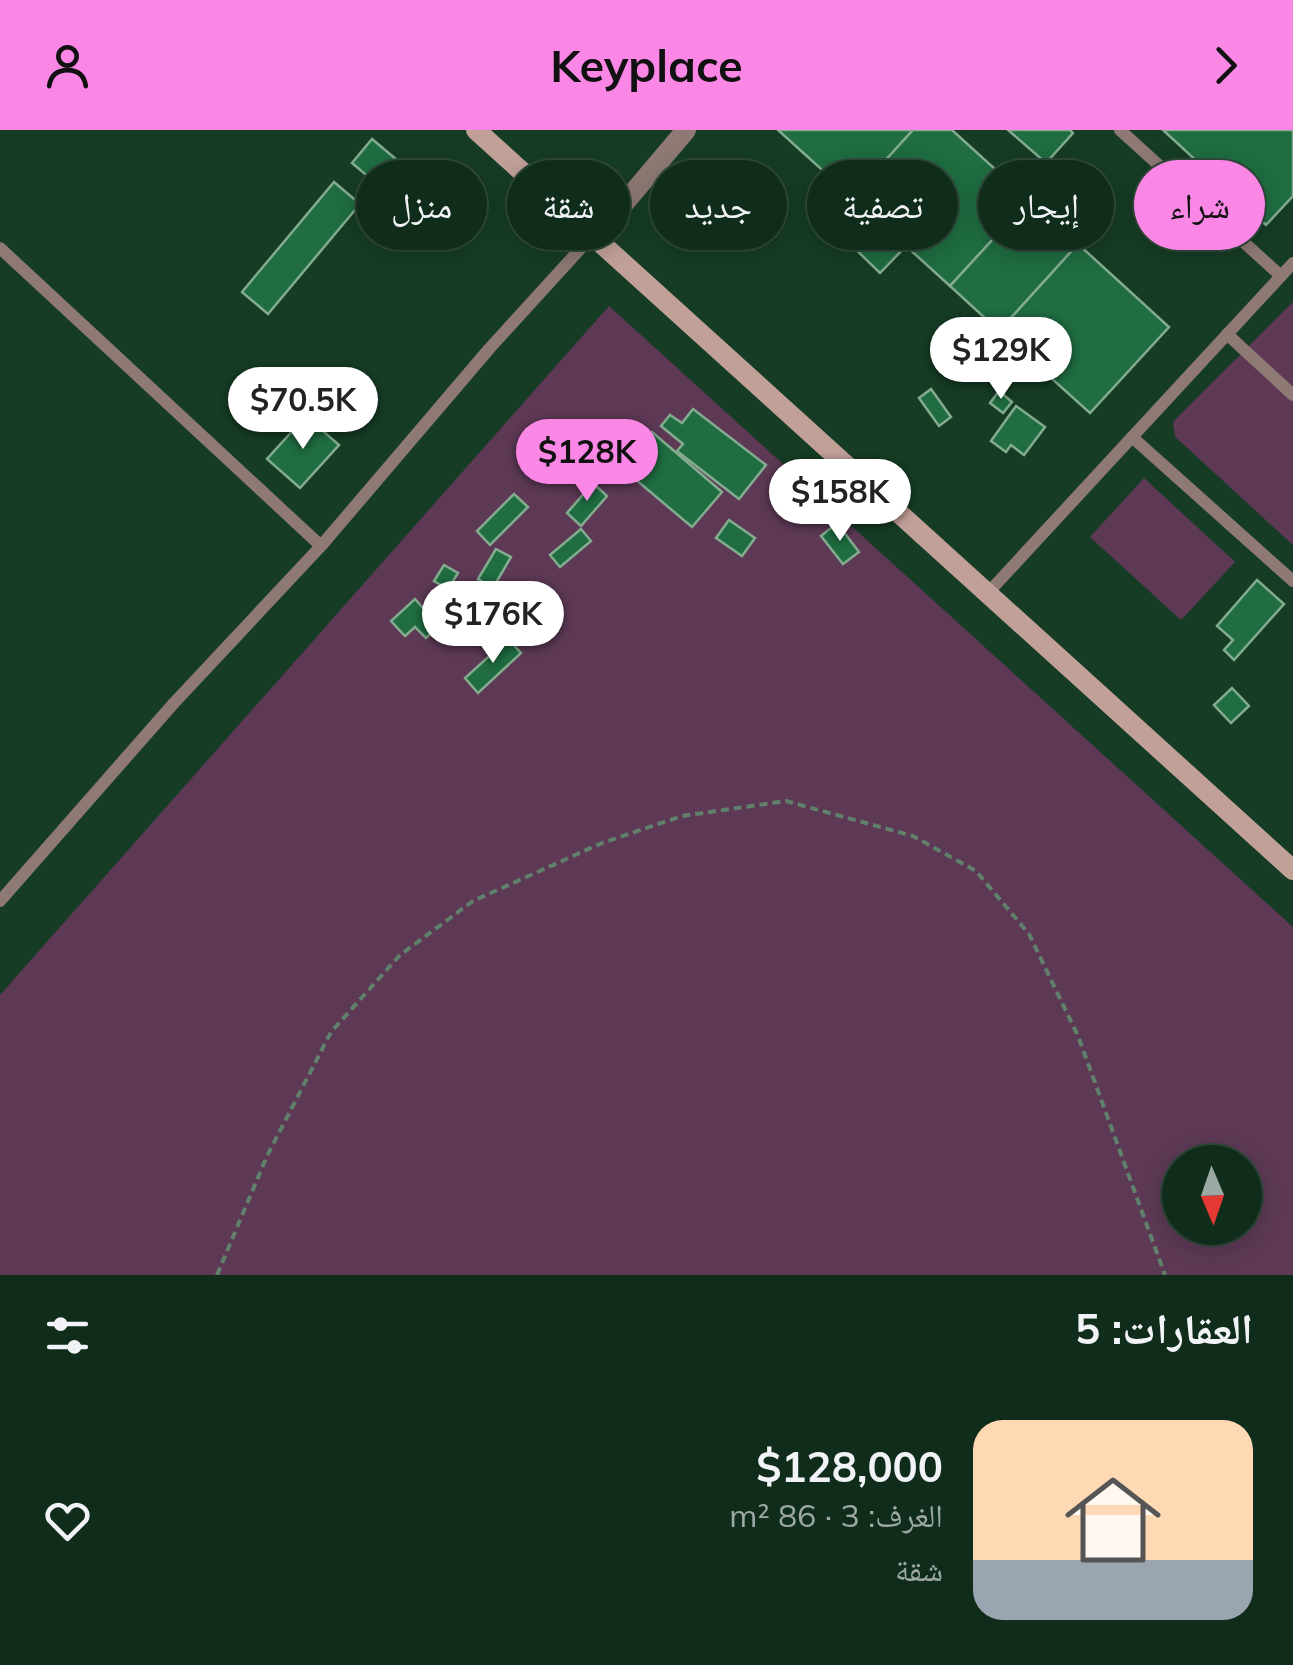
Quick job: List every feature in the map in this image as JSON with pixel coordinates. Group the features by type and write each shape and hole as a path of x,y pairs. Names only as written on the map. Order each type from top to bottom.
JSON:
{"main road":[{"path":"476,130 509,160"},
{"path":"607,250 1293,870"}],"street":[{"path":"630,196 686,130"}],"lane":[{"path":"1120,130 1281,276"},
{"path":"0,248 321,546"},
{"path":"0,901 174,703 321,546 488,349 579,250"},
{"path":"988,594 1293,262"},
{"path":"1227,334 1293,394"},
{"path":"1132,437 1293,581"}],"path":[{"path":"217,1275 267,1156 331,1032 400,956 473,901 602,843 682,816 786,802 913,836 976,871 1030,934 1078,1036 1165,1275"}],"shaded area":[{"path":"1293,302 1293,545 1175,437 1173,422"},
{"path":"609,306 1293,927 1293,1275 0,1275 0,995"},
{"path":"1144,478 1235,562 1181,620 1090,537"}],"building":[{"path":"778,130 913,130 886,160 811,160"},
{"path":"913,130 952,130 985,160 978,160 978,250 983,250 950,286 910,250 958,250 958,160 886,160"},
{"path":"1008,130 1073,133 1049,160 1043,160"},
{"path":"1163,130 1293,130 1293,196 1266,225 1265,160 1196,160"},
{"path":"372,139 397,160 356,160 356,166 352,163"},
{"path":"334,182 356,201 356,209 268,314 242,292"},
{"path":"856,250 902,250 880,273"},
{"path":"983,250 1073,250 999,331 950,286"},
{"path":"1073,250 1085,250 1169,327 1090,413 999,331"},
{"path":"931,389 951,417 939,426 919,398"},
{"path":"999,391 1012,402 1003,413 990,403"},
{"path":"1016,406 1045,427 1024,455 1011,445 1006,452 991,441"},
{"path":"693,409 766,465 739,499 677,451 683,444 661,426 670,415 682,423"},
{"path":"306,416 339,445 300,488 267,459"},
{"path":"652,432 722,492 692,527 622,468"},
{"path":"593,483 607,496 581,526 567,513"},
{"path":"514,494 528,507 490,545 477,531"},
{"path":"786,494 804,512 796,520 778,502"},
{"path":"729,520 755,538 742,556 716,538"},
{"path":"837,523 859,552 843,564 821,536"},
{"path":"581,529 591,541 560,567 550,555"},
{"path":"496,549 511,557 493,588 478,579"},
{"path":"444,565 458,573 448,589 434,581"},
{"path":"1257,580 1284,604 1234,660 1224,650 1233,640 1217,626"},
{"path":"415,599 439,626 426,638 415,627 405,636 391,621"},
{"path":"508,639 521,653 478,693 465,678"},
{"path":"1232,688 1249,706 1231,723 1214,705"}]}
